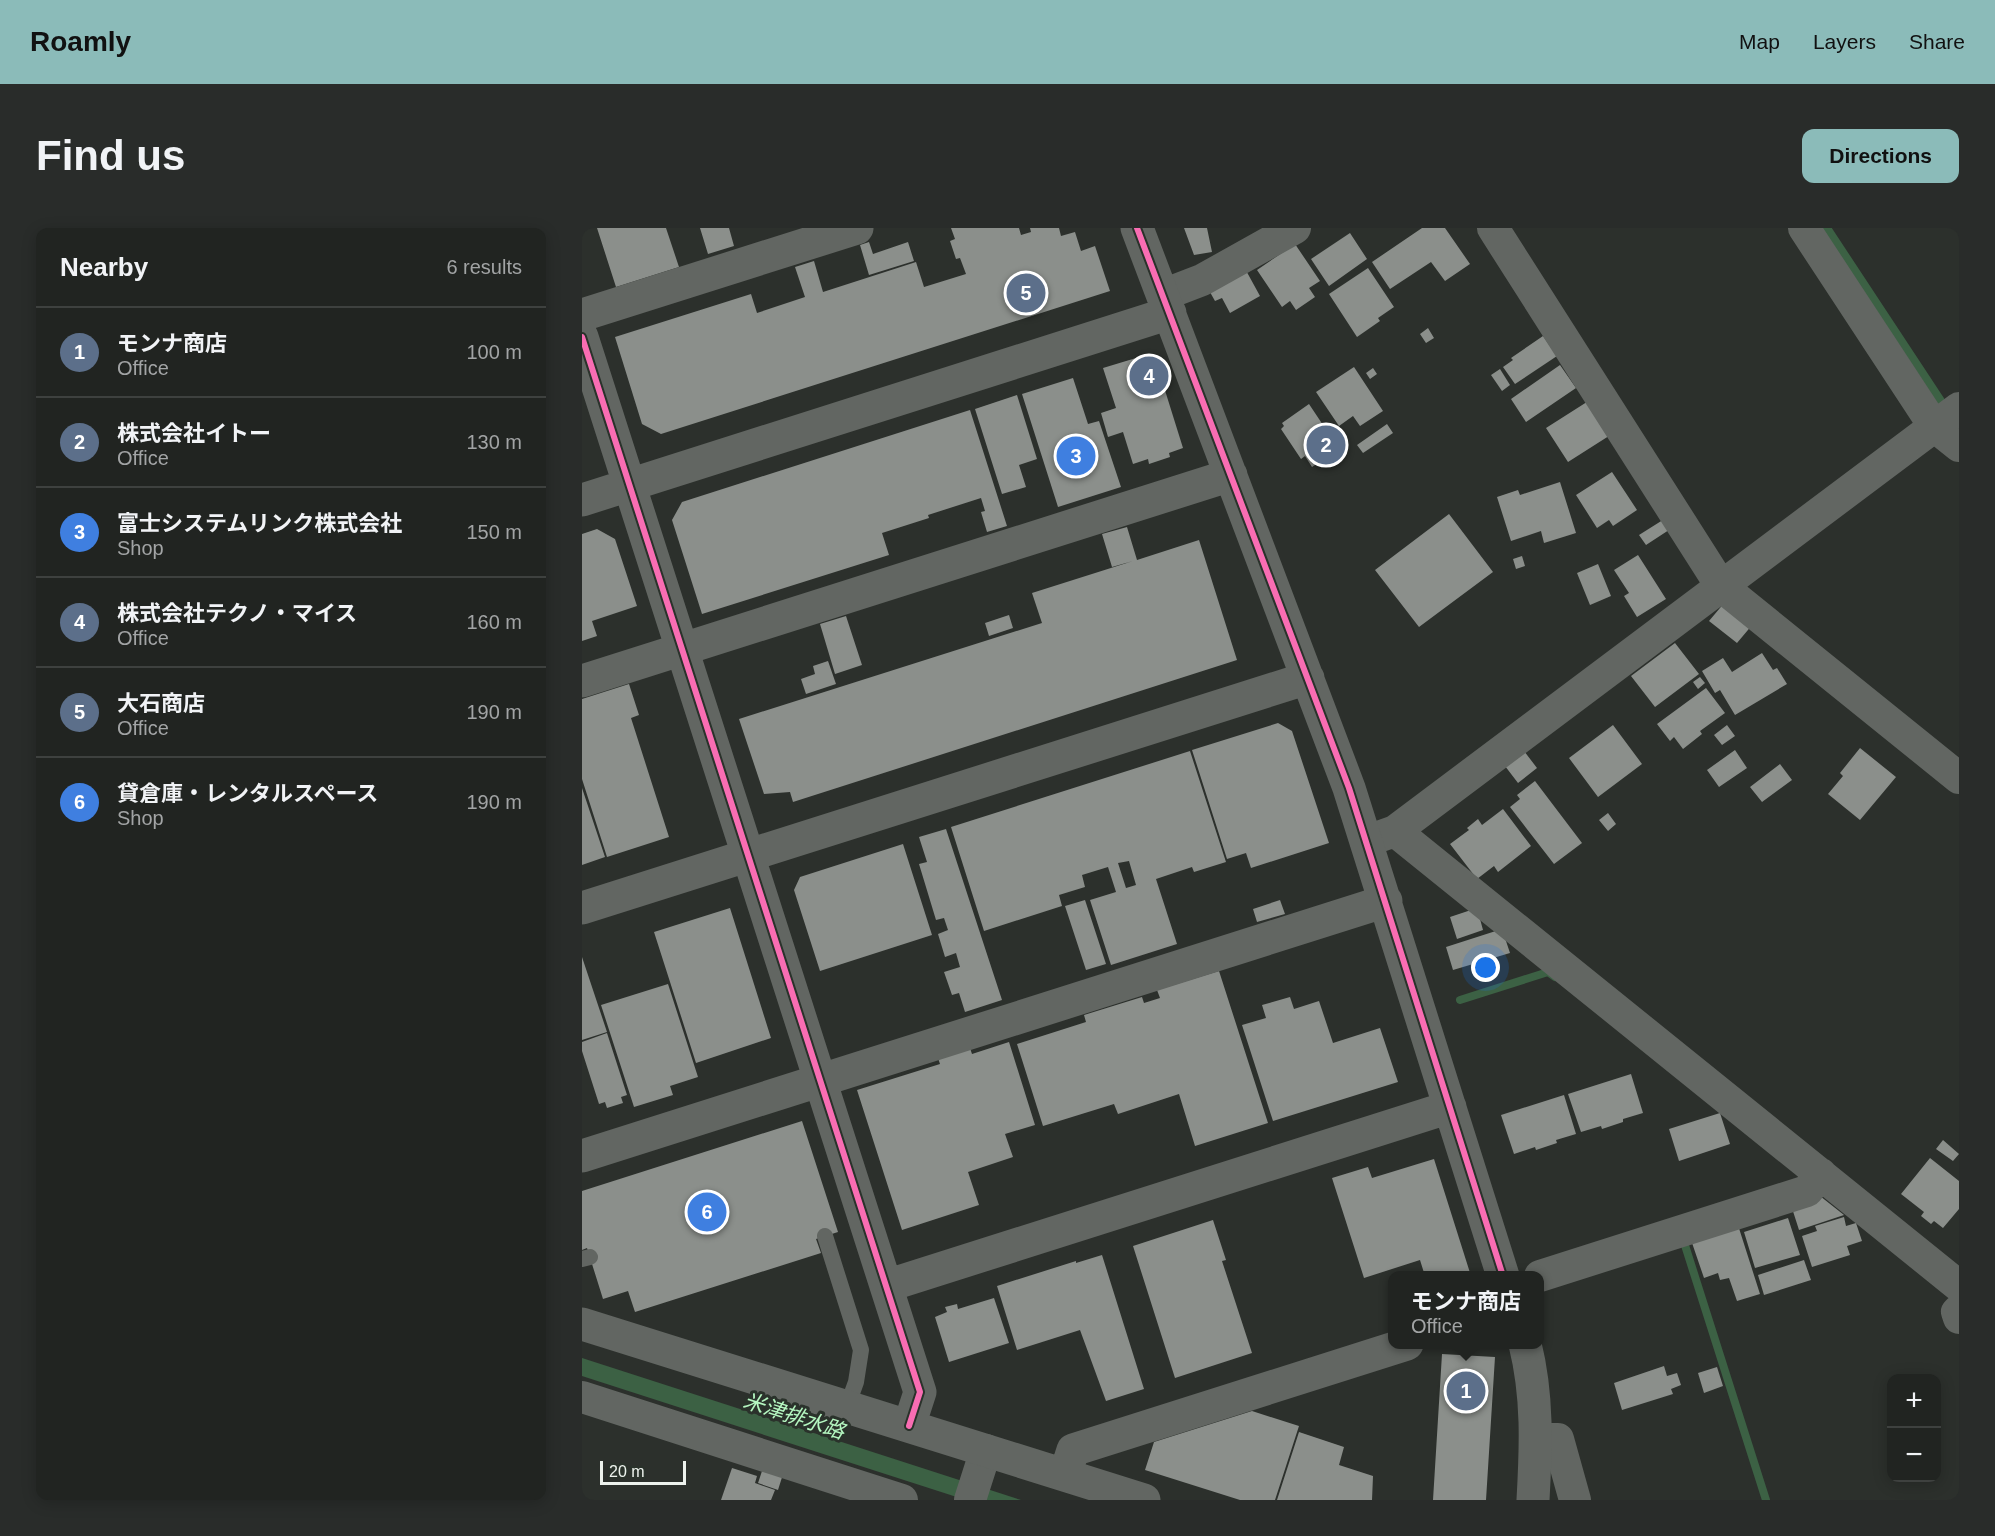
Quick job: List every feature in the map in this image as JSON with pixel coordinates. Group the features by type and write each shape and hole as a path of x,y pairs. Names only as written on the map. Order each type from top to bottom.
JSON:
{"street":[{"path":"582,315 857,228"},
{"path":"1137,228 1308,678 1381,836 1386,901 1502,1271"},
{"path":"582,500 1166,304 1202,280 1295,228"},
{"path":"1493,228 1721,586 1959,778"},
{"path":"1804,228 1934,426 1959,446"},
{"path":"582,337 920,1392 909,1426"},
{"path":"1381,836 1959,408"},
{"path":"582,681 1231,475"},
{"path":"582,908 1308,678"},
{"path":"1381,836 1821,1174 1959,1286"},
{"path":"582,1156 1386,901"},
{"path":"886,1286 1450,1107"},
{"path":"1544,1274 1807,1191 1821,1174"},
{"path":"1959,1310 1957,1312 1959,1318"},
{"path":"582,1323 909,1426 978,1475 1065,1475 1144,1500"},
{"path":"1065,1475 1073,1450 1391,1349"},
{"path":"1526,1349 1532,1380 1536,1439 1533,1500"},
{"path":"582,1397 902,1500"},
{"path":"1536,1439 1558,1439 1575,1500"}],"lane":[{"path":"825,1236 861,1350 847,1407"}],"shaded area":[{"path":"582,1358 1021,1500 966,1500 582,1376"}],"building":[{"path":"597,228 666,228 679,267 616,287"},
{"path":"700,228 729,228 734,246 708,254"},
{"path":"951,228 1019,228 1021,235 1031,232 1030,228 1059,228 1061,236 1075,232 1081,251 1095,246 1110,291 661,434 642,424 615,337 751,294 757,313 805,297 795,267 814,261 823,292 916,262 924,287 966,274 960,258 956,259 950,241 955,239"},
{"path":"1184,228 1207,228 1212,252 1194,255"},
{"path":"1422,228 1445,228 1470,264 1445,281 1431,262 1390,289 1372,262"},
{"path":"1350,233 1367,259 1329,286 1311,259"},
{"path":"869,242 873,254 908,242 914,261 869,275 860,245"},
{"path":"1295,244 1320,281 1309,288 1315,297 1296,310 1290,301 1282,307 1257,270"},
{"path":"1243,265 1260,296 1230,313 1222,298 1215,301 1206,285"},
{"path":"1368,268 1394,307 1378,318 1380,321 1357,337 1329,294"},
{"path":"1428,328 1434,338 1426,343 1420,334"},
{"path":"1543,336 1557,356 1515,384 1503,367 1513,360 1511,358"},
{"path":"1136,358 1158,368 1183,448 1169,453 1170,457 1149,464 1148,459 1133,464 1123,432 1108,437 1101,413 1116,408 1103,368"},
{"path":"1560,365 1576,388 1526,422 1511,399"},
{"path":"1354,367 1383,411 1360,426 1353,416 1339,426 1316,392"},
{"path":"1373,368 1377,374 1370,379 1366,373"},
{"path":"1500,369 1510,385 1502,391 1491,375"},
{"path":"1073,378 1088,424 1099,421 1121,487 1058,507 1022,394"},
{"path":"1017,395 1037,459 1019,465 1026,487 1002,494 975,409"},
{"path":"1590,400 1612,434 1568,462 1546,428"},
{"path":"1309,404 1339,449 1312,467 1305,456 1301,459 1281,429 1284,426 1282,423"},
{"path":"970,410 1007,526 987,532 981,512 985,511 981,498 882,533 889,555 702,614 672,520 682,502"},
{"path":"1387,424 1393,433 1363,453 1357,445"},
{"path":"1612,472 1637,510 1613,526 1609,520 1597,528 1576,495"},
{"path":"1560,482 1576,533 1544,543 1541,531 1511,541 1497,497 1518,490 1520,495"},
{"path":"1449,514 1493,572 1419,627 1375,570"},
{"path":"1666,518 1672,528 1646,545 1639,535"},
{"path":"1127,527 1137,560 1199,540 1237,660 793,802 790,792 764,794 739,719 1042,623 1032,593 1133,561 1112,567 1102,534"},
{"path":"597,529 615,539 637,606 592,621 597,636 582,641 582,534"},
{"path":"1638,555 1666,599 1637,617 1624,596 1629,593 1614,570"},
{"path":"1522,556 1525,566 1516,569 1513,559"},
{"path":"1598,564 1611,596 1590,605 1577,573"},
{"path":"1725,602 1753,624 1737,643 1709,621"},
{"path":"1009,615 1013,628 989,636 985,623"},
{"path":"846,616 862,665 835,674 820,624"},
{"path":"1675,643 1699,674 1655,707 1631,676"},
{"path":"1762,653 1773,670 1777,668 1787,684 1735,715 1720,690 1715,693 1702,671 1723,658 1732,672"},
{"path":"828,661 836,684 806,694 801,679 815,674 813,666"},
{"path":"1700,677 1705,683 1698,689 1693,682"},
{"path":"629,684 639,715 631,718 669,837 607,857 582,779 582,699"},
{"path":"1706,688 1725,713 1700,731 1702,734 1683,749 1674,737 1670,741 1657,724"},
{"path":"1278,723 1292,731 1329,843 1251,868 1246,853 1227,859 1192,750"},
{"path":"1613,725 1642,764 1598,797 1569,758"},
{"path":"1727,725 1735,736 1722,745 1714,735"},
{"path":"1860,748 1896,777 1860,820 1828,794 1843,776 1840,773"},
{"path":"1735,750 1747,768 1719,787 1707,770"},
{"path":"1190,751 1226,862 1194,872 1192,867 1156,879 1177,944 1111,965 1090,900 1116,892 1108,867 1082,875 1085,887 1059,895 1062,906 984,931 951,827","holes":["1129,861 1136,885 1126,888 1118,863"]},
{"path":"1524,751 1537,768 1518,783 1505,766"},
{"path":"1780,764 1792,780 1762,802 1750,787"},
{"path":"1535,781 1582,843 1554,864 1510,807 1520,799 1517,795"},
{"path":"582,788 605,857 582,865"},
{"path":"1503,809 1531,846 1498,872 1494,866 1477,879 1450,844 1469,830 1467,828 1478,819 1482,825"},
{"path":"1608,813 1616,824 1608,831 1599,820"},
{"path":"946,829 1002,1000 965,1012 959,993 952,995 944,972 960,967 956,953 945,957 938,934 948,930 944,918 936,920 919,864 927,862 919,837"},
{"path":"903,844 932,935 820,971 794,890 800,877"},
{"path":"1085,900 1106,964 1086,970 1065,906"},
{"path":"1280,900 1285,914 1257,922 1253,909"},
{"path":"730,908 771,1038 696,1063 654,932"},
{"path":"1477,908 1483,930 1457,939 1450,917"},
{"path":"1502,929 1510,953 1453,970 1446,947"},
{"path":"582,957 607,1032 582,1040"},
{"path":"1219,971 1268,1123 1195,1146 1179,1094 1118,1114 1114,1104 1043,1126 1017,1044 1086,1022 1084,1015 1142,997 1144,1003 1160,998 1157,990"},
{"path":"668,984 698,1077 670,1086 673,1095 634,1107 601,1005"},
{"path":"1290,997 1294,1009 1319,1001 1333,1043 1380,1028 1398,1082 1273,1121 1242,1025 1266,1018 1262,1005"},
{"path":"607,1033 627,1095 621,1097 623,1103 607,1108 605,1102 599,1104 582,1051 582,1042"},
{"path":"1009,1042 1035,1125 1005,1134 1013,1157 968,1172 979,1205 902,1230 857,1090 940,1064 938,1058 970,1048 972,1054"},
{"path":"1631,1074 1643,1113 1602,1129 1601,1126 1581,1132 1568,1094"},
{"path":"1564,1095 1576,1134 1556,1140 1557,1143 1536,1150 1535,1147 1514,1154 1501,1115"},
{"path":"1720,1113 1730,1144 1679,1161 1669,1129"},
{"path":"802,1121 838,1232 816,1239 821,1253 635,1312 628,1291 603,1299 587,1248 582,1250 582,1191"},
{"path":"1943,1140 1959,1154 1953,1161 1936,1149"},
{"path":"1930,1158 1959,1181 1959,1209 1943,1228 1934,1221 1931,1224 1921,1216 1924,1212 1901,1194"},
{"path":"1434,1159 1469,1271 1423,1271 1420,1260 1364,1278 1332,1178 1368,1167 1372,1178"},
{"path":"1820,1196 1844,1215 1799,1230 1791,1205"},
{"path":"1844,1217 1846,1226 1856,1223 1862,1241 1847,1246 1850,1255 1812,1267 1802,1236 1817,1231 1815,1226"},
{"path":"1788,1218 1800,1255 1755,1268 1744,1232"},
{"path":"1213,1220 1226,1260 1222,1261 1252,1353 1175,1378 1133,1246"},
{"path":"1737,1222 1760,1294 1737,1301 1729,1278 1720,1280 1718,1273 1704,1278 1690,1237"},
{"path":"1102,1255 1144,1389 1106,1401 1080,1330 1017,1350 997,1286"},
{"path":"1804,1260 1811,1280 1764,1295 1758,1275"},
{"path":"994,1298 1009,1343 949,1362 935,1317 947,1312 945,1307 957,1304 958,1309"},
{"path":"1442,1354 1495,1357 1486,1500 1433,1500"},
{"path":"1664,1366 1667,1376 1677,1373 1681,1385 1671,1389 1673,1394 1622,1410 1614,1383"},
{"path":"1717,1367 1723,1386 1704,1393 1698,1373"},
{"path":"1252,1411 1299,1426 1275,1500 1240,1500 1145,1470 1154,1442"},
{"path":"1299,1432 1344,1447 1339,1465 1373,1476 1372,1500 1277,1500"},
{"path":"764,1465 784,1471 778,1490 758,1483"},
{"path":"732,1468 757,1476 755,1483 775,1490 771,1500 721,1500"}],"waterway":[{"path":"1827,228 1945,407"},
{"path":"1460,1000 1548,972 1555,977"},
{"path":"1683,1239 1766,1500"}],"cycle path":[{"path":"1137,228 1349,788 1501,1271"},
{"path":"582,337 920,1392 909,1426"}],"place":[{"name":"大石商店","path":"1026,293"},
{"name":"株式会社テクノ・マイス","path":"1149,376"},
{"name":"株式会社イトー","path":"1326,445"},
{"name":"富士システムリンク株式会社","path":"1076,456"},
{"name":"貸倉庫・レンタルスペース","path":"707,1212"},
{"name":"モンナ商店","path":"1466,1391"}],"water label":[{"name":"米津排水路","path":"794,1416"}]}
